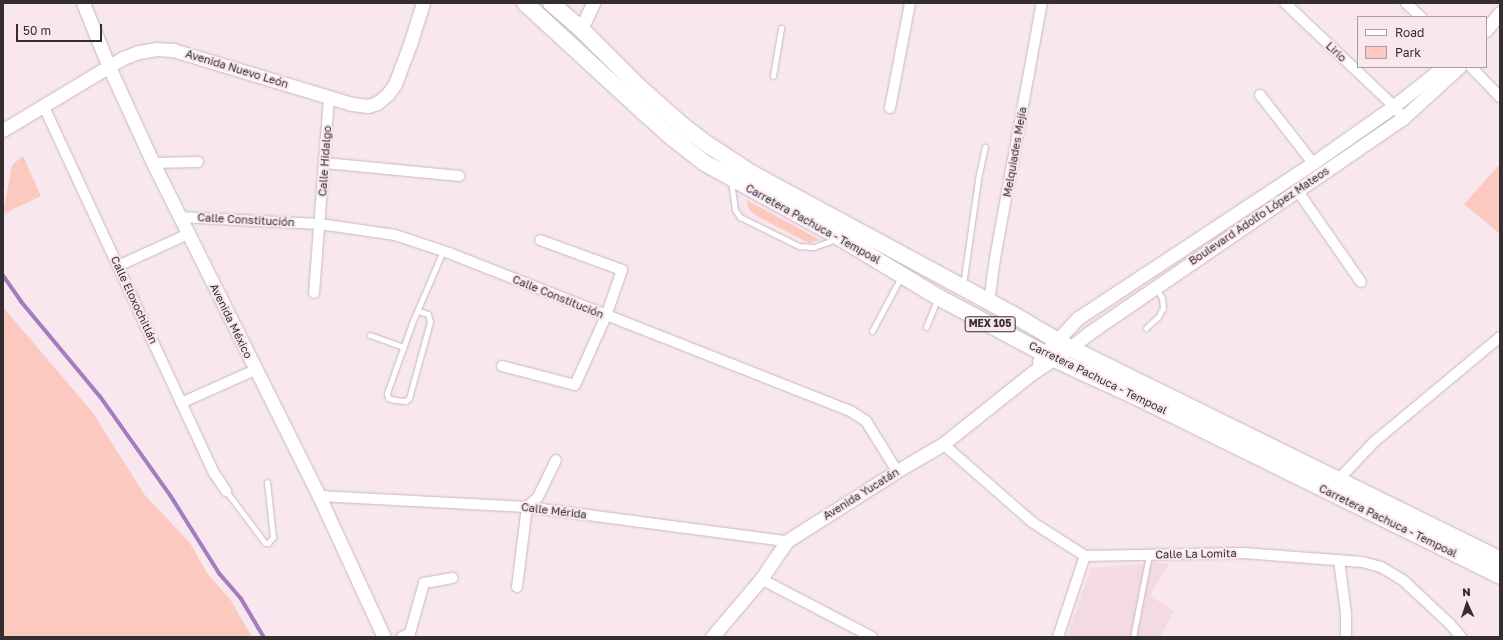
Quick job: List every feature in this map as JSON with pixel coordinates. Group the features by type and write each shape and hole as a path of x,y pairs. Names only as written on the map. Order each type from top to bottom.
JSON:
{"main road":[{"name":"Carretera Pachuca - Tempoal","path":"525,3 674,139 706,163 730,168 771,184 844,232 903,274 941,298 1050,356 1338,480 1500,560"},
{"name":"Carretera Pachuca - Tempoal","path":"551,3 581,29 638,86 730,168"},
{"name":"Carretera Pachuca - Tempoal","path":"844,232 989,302 1211,425 1500,576"},
{"path":"941,298 958,286"}],"street":[{"name":"Avenida México","path":"83,3 108,67 153,163 319,496 384,637"},
{"name":"Avenida Nuevo León","path":"3,130 44,107 123,58 139,52 156,49 173,50 352,104 368,106 383,99 395,84 423,3"},
{"path":"581,29 593,3"},
{"path":"890,108 910,3"},
{"name":"Melquiades Mejía","path":"989,302 1042,3"},
{"name":"Lirio","path":"1285,3 1394,106 1403,118"},
{"path":"1406,3 1420,16"},
{"path":"1487,29 1500,13"},
{"name":"Boulevard Adolfo López Mateos","path":"1064,344 1078,318 1313,163 1394,106 1442,68"},
{"name":"Boulevard Adolfo López Mateos","path":"1050,356 1064,344 1089,333 1403,118 1458,68"},
{"path":"1472,68 1500,97"},
{"path":"1260,95 1313,163"},
{"name":"Calle Hidalgo","path":"314,293 329,97"},
{"name":"Calle Eloxochitlán","path":"44,107 214,473 226,491"},
{"path":"153,163 198,162"},
{"path":"325,163 460,176"},
{"path":"1297,190 1362,282"},
{"name":"Calle Constitución","path":"179,217 320,224 395,235 443,251 852,412 866,421 897,471"},
{"name":"Calle Constitución","path":"118,266 188,234"},
{"path":"502,366 575,385 606,316 622,270 540,240"},
{"path":"1152,269 1158,285"},
{"path":"1338,480 1374,442 1500,337"},
{"name":"Avenida Yucatán","path":"712,637 761,579 787,541 897,471 943,444 1032,373 1050,356"},
{"path":"181,402 255,370"},
{"path":"943,444 1032,522 1085,556 1058,637"},
{"path":"517,587 527,507 538,497 556,460"},
{"name":"Calle Mérida","path":"319,496 527,507 787,541"},
{"name":"Calle La Lomita","path":"1085,556 1243,553 1362,562 1381,567 1404,580 1450,624 1461,637"},
{"path":"1339,560 1346,613 1346,637"},
{"path":"402,637 410,633 418,609 424,583 453,578"},
{"path":"761,579 872,637"}],"lane":[{"path":"773,76 781,28"},
{"path":"958,286 985,147"},
{"path":"730,168 735,210 740,217 799,246 814,247 844,232"},
{"path":"418,310 428,314 430,322 411,392 406,401 394,400 388,398 387,394 403,347 418,310 443,251"},
{"path":"872,331 903,274"},
{"path":"1146,328 1158,318 1163,308 1158,285"},
{"path":"926,327 941,298"},
{"path":"370,335 403,347"},
{"path":"226,491 265,543 268,543 273,537 267,482"},
{"path":"1133,637 1149,555"}],"shaded area":[{"path":"1152,563 1169,564 1150,596 1174,611 1160,637 1067,637 1091,568"}],"green space":[{"path":"23,156 41,196 3,214 12,165"},
{"path":"1500,164 1500,234 1464,204"},
{"path":"747,200 820,240 809,243 760,218 751,212 747,204"},
{"path":"3,307 93,413 144,494 190,543 207,573 230,599 252,637 3,637"}],"waterway":[{"path":"3,275 21,301 100,396 171,496 220,574 241,598 264,637"}]}
